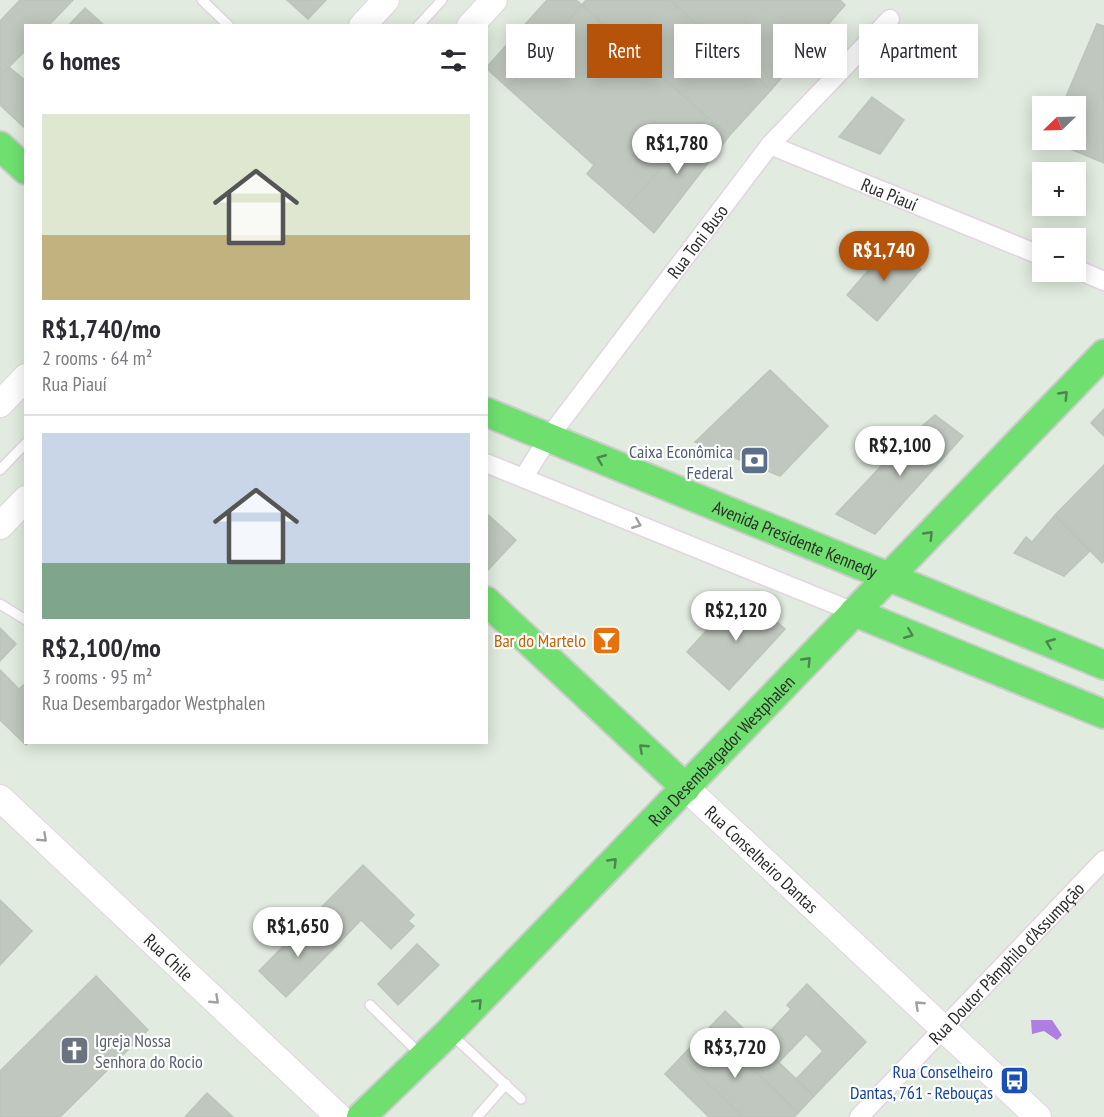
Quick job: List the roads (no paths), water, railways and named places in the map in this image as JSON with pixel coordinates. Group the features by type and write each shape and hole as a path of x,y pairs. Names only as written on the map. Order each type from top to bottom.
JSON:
{"main road":[{"path":"364,24 386,0"},
{"path":"472,24 494,0"},
{"path":"0,146 24,168"},
{"name":"Rua Desembargador Westphalen","path":"361,1117 424,1058 1104,354"},
{"path":"0,404 24,379"},
{"name":"Avenida Presidente Kennedy","path":"488,413 1104,665"},
{"path":"0,526 24,501"},
{"name":"Rua Conselheiro Dantas","path":"488,602 1038,1117"},
{"path":"854,612 1101,704"},
{"name":"Rua Chile","path":"0,798 339,1117"}],"street":[{"name":"Rua Toni Buso","path":"523,478 549,437 770,145 890,19"},
{"name":"Rua Piauí","path":"770,145 1032,252"},
{"path":"1086,273 1104,281"},
{"path":"488,464 854,612"},
{"name":"Rua Doutor Pâmphilo d'Assumpção","path":"859,1117 1104,860"}],"lane":[{"path":"202,0 227,24"},
{"path":"420,24 442,0"},
{"path":"0,470 24,445"},
{"path":"0,604 24,619"},
{"path":"370,1005 424,1058"},
{"path":"449,1032 521,1099"},
{"path":"477,1117 506,1084"}],"place":[{"name":"Caixa Econômica Federal","path":"754,461"},
{"name":"Bar do Martelo","path":"607,640"},
{"name":"Igreja Nossa Senhora do Rocio","path":"74,1050"},
{"name":"Rua Conselheiro Dantas, 761 - Rebouças","path":"1014,1081"}]}
